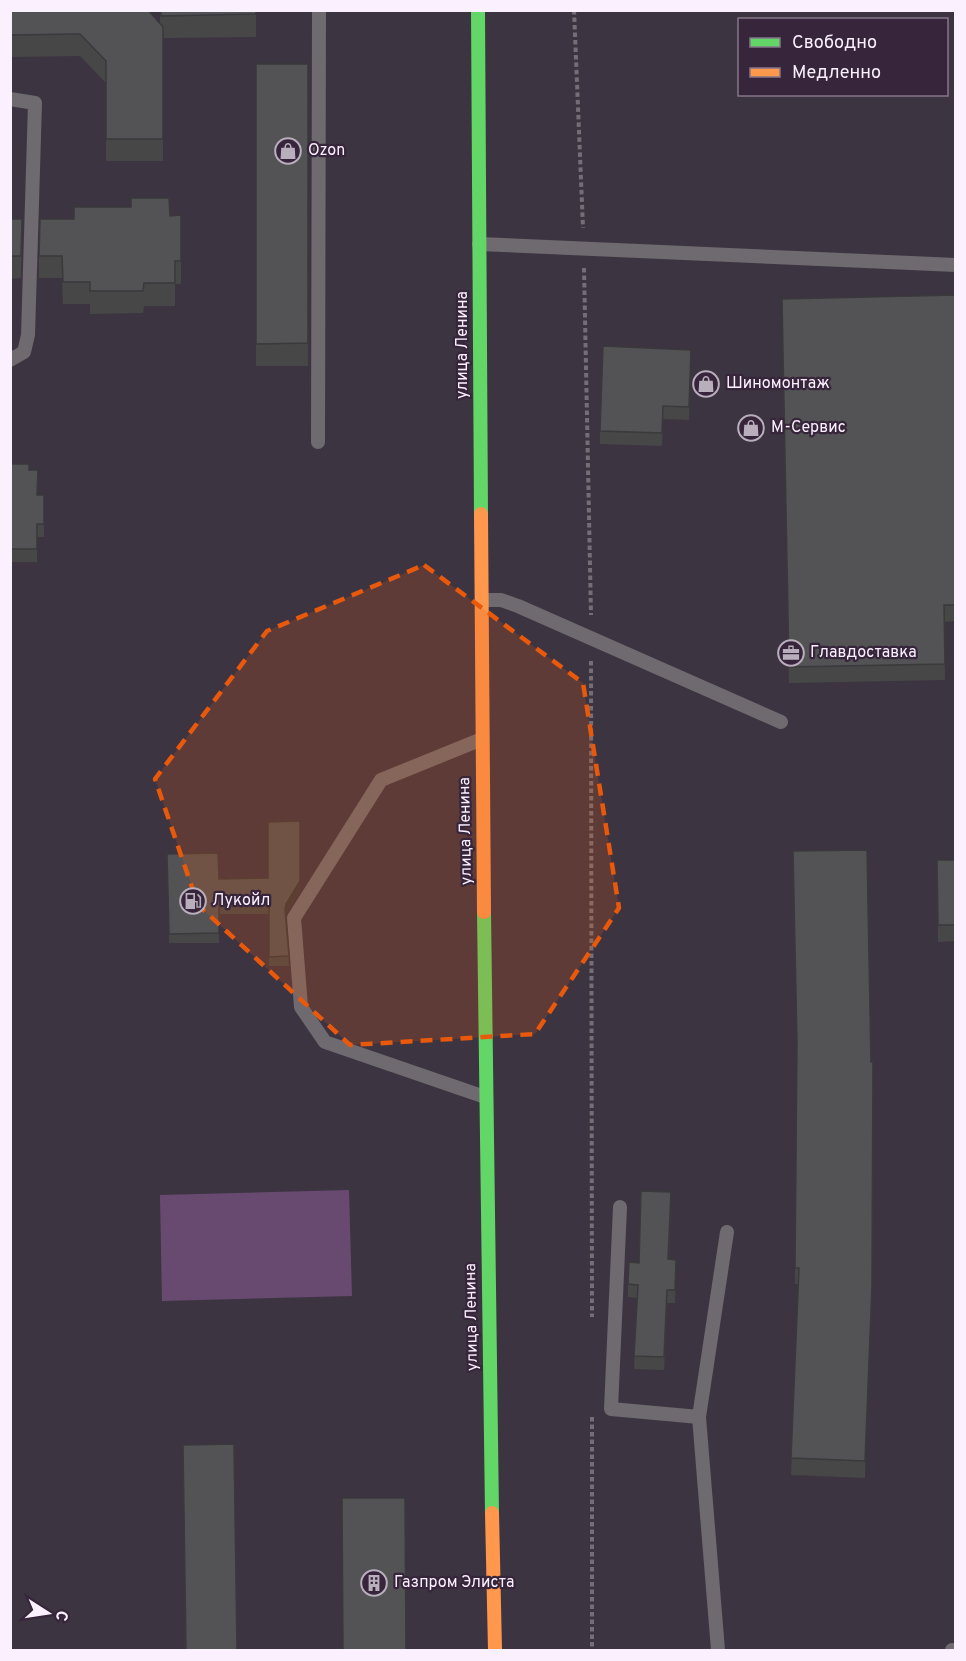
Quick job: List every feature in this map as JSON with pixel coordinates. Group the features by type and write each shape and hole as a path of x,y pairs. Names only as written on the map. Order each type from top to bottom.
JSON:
{"main road":[{"name":"улица Ленина","path":"478,10 485,1097 495,1650"}],"lane":[{"path":"318,442 319,10"},
{"path":"10,99 35,103 28,335 24,352 10,360"},
{"path":"479,244 956,265"},
{"path":"480,600 501,600 781,722"},
{"path":"482,740 381,780 294,918 301,1007 325,1042 485,1097"},
{"path":"620,1207 611,1408 699,1418"},
{"path":"718,1650 699,1418 727,1232"}],"path":[{"path":"574,10 584,248 591,638 592,1317"},
{"path":"592,1412 592,1650"}],"highlighted area":[{"path":"424,565 583,683 619,908 535,1034 350,1045 198,905 155,779 267,631"}],"shaded area":[{"path":"349,1190 352,1296 162,1301 160,1195"}],"building":[{"path":"10,10 148,10 163,27 163,139 106,139 106,61 80,34 10,35"},
{"path":"161,10 256,10 256,14 161,16"},
{"path":"256,64 308,64 308,343 256,344"},
{"path":"131,198 169,198 170,216 181,215 181,261 175,261 175,283 144,283 143,291 90,291 90,282 63,282 62,256 39,256 40,219 74,219 74,207 131,207"},
{"path":"10,219 22,219 21,256 10,256"},
{"path":"956,295 956,605 944,605 945,664 789,667 782,299"},
{"path":"603,346 691,350 689,407 663,406 662,433 600,431"},
{"path":"10,464 29,464 29,470 38,470 37,495 44,495 44,524 37,524 37,549 10,549"},
{"path":"300,821 300,881 285,909 289,956 269,957 269,904 219,905 219,933 169,934 167,854 218,853 219,879 268,878 268,822"},
{"path":"867,850 871,1062 873,1062 872,1286 865,1461 791,1458 799,1268 795,1268 797,1043 793,851"},
{"path":"937,860 956,860 956,925 938,925"},
{"path":"641,1191 671,1192 668,1259 676,1260 675,1290 667,1290 664,1357 634,1356 638,1285 628,1284 629,1262 639,1263"},
{"path":"234,1444 237,1650 186,1650 183,1445"},
{"name":"Газпром Элиста","path":"342,1498 405,1498 406,1650 343,1650"}],"traffic: fast":[{"path":"478,10 481,514"},
{"path":"484,912 492,1513"}],"traffic: slow":[{"path":"481,514 484,912"},
{"path":"492,1513 495,1650"}],"place":[{"name":"Ozon","path":"288,151"},
{"name":"Шиномонтаж","path":"706,384"},
{"name":"М-Сервис","path":"751,428"},
{"name":"Главдоставка","path":"791,653"},
{"name":"Лукойл","path":"193,901"},
{"name":"Газпром Элиста","path":"374,1583"}]}
